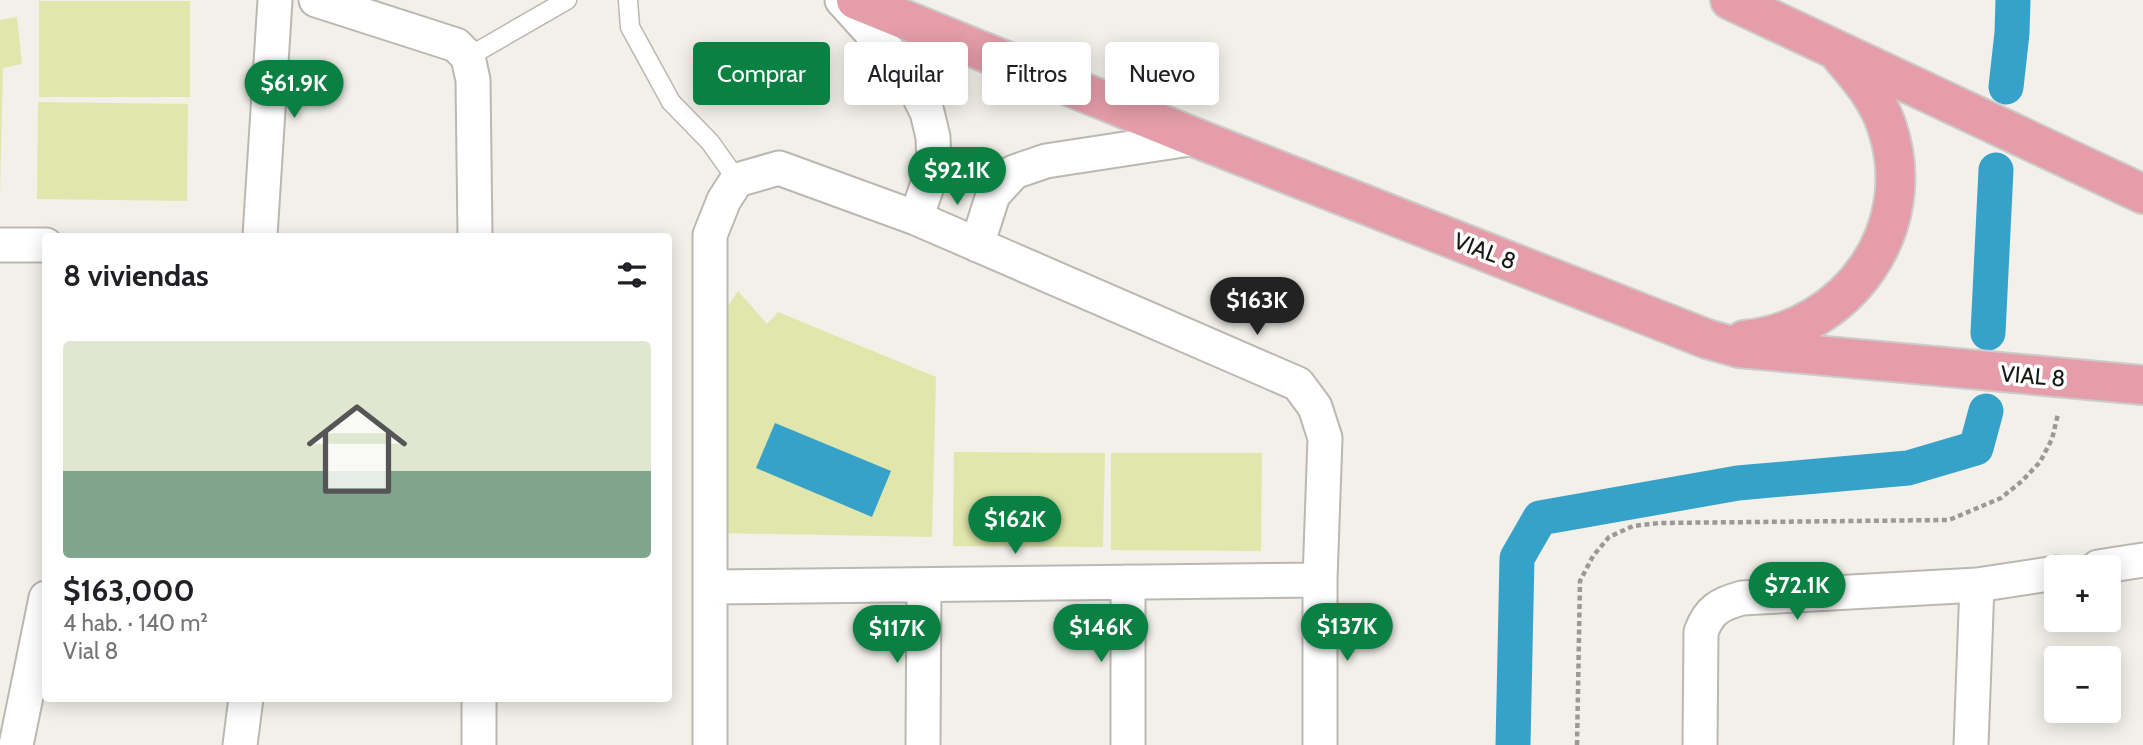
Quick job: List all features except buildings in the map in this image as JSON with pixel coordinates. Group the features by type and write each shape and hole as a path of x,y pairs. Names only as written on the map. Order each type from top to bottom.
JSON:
{"main road":[{"name":"VIAL 8","path":"856,0 1196,138 1707,338 1765,353 2140,386"},
{"path":"1730,0 2143,194"},
{"path":"1707,338 1762,338 1789,331 1814,319 1837,303 1856,284 1872,262 1884,236 1892,210 1895,183 1894,155 1887,128 1877,102 1862,79 1835,50"}],"street":[{"path":"260,233 275,0"},
{"path":"317,0 456,45 468,57 473,80 475,233"},
{"path":"842,0 907,72 927,112 933,137 935,164 916,218"},
{"path":"977,245 993,195 1014,172 1046,161 1196,138"},
{"path":"710,745 710,235 724,200 737,180 779,168 916,218 1298,384 1315,407 1325,438 1320,580 1320,745"},
{"path":"0,244 42,245"},
{"path":"2121,563 2143,560"},
{"path":"1700,745 1701,632 1706,617 1715,608 1742,598 1977,585 2044,575"},
{"path":"710,587 1320,580"},
{"path":"1128,582 1128,745"},
{"path":"923,745 924,585"},
{"path":"1971,745 1977,585"},
{"path":"16,745 42,618"},
{"path":"240,745 245,702"},
{"path":"479,702 479,745"}],"lane":[{"path":"468,57 567,0"},
{"path":"628,0 629,27 671,102 710,142 737,180"}],"path":[{"path":"1577,745 1580,581 1593,556 1609,537 1633,526 1659,523 1949,520 2001,498 2040,462 2052,439 2066,379"}],"green space":[{"path":"39,1 190,1 190,97 39,97"},
{"path":"17,17 22,64 3,68 0,195 0,20"},
{"path":"38,102 188,104 187,201 37,199"},
{"path":"738,291 767,324 778,312 936,377 932,537 716,533 714,327"},
{"path":"954,452 1105,453 1103,547 953,546"},
{"path":"1111,453 1262,453 1261,551 1111,550"}],"water":[{"path":"775,423 891,471 872,517 756,468"}],"waterway":[{"path":"2006,87 2013,0"},
{"path":"1988,333 1996,170"},
{"path":"1513,745 1517,558 1540,518 1738,483 1908,468 1976,448 1986,411"}]}
